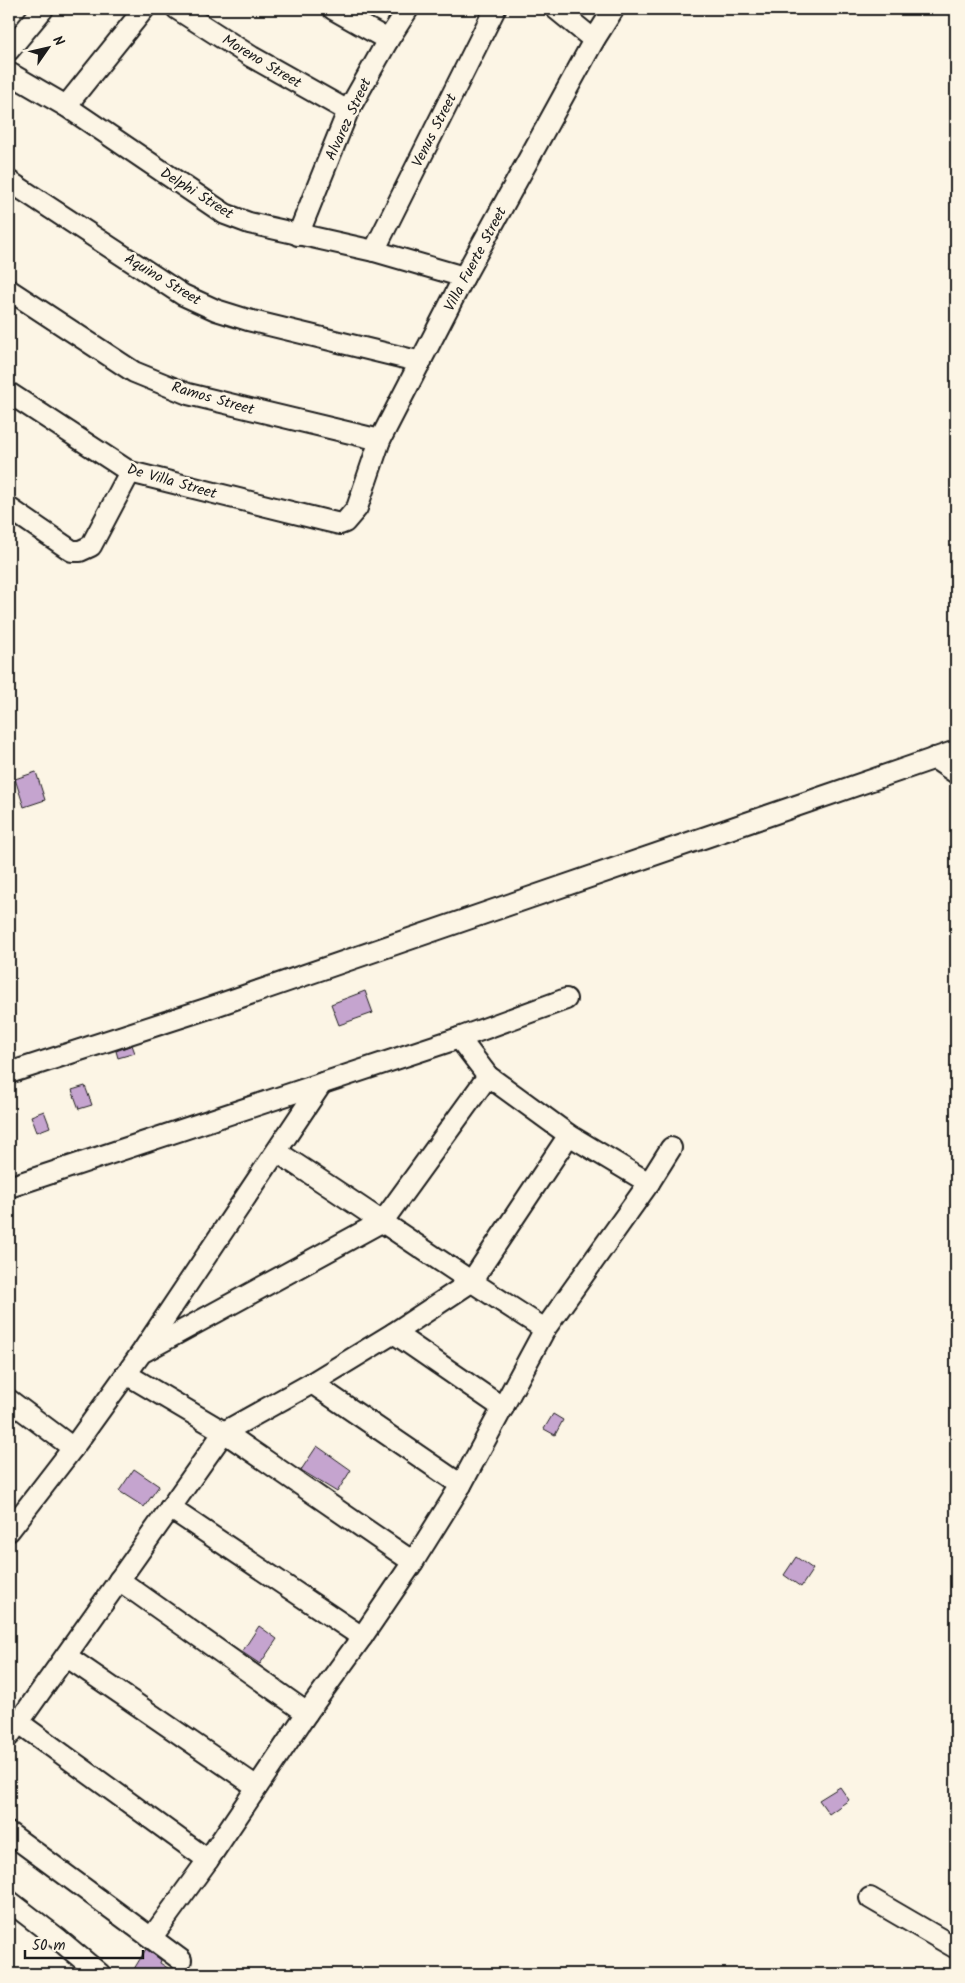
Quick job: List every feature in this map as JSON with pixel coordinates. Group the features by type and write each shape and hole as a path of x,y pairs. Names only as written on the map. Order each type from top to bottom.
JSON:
{"street":[{"path":"9,50 44,9"},
{"path":"66,106 144,9"},
{"name":"Moreno Street","path":"178,9 252,57 348,111"},
{"path":"333,9 388,40"},
{"name":"Alvarez Street","path":"298,235 348,111 388,40 408,9"},
{"name":"Venus Street","path":"374,251 495,9"},
{"path":"556,9 594,40"},
{"name":"Villa Fuerte Street","path":"351,516 357,508 380,440 464,277 594,40 613,10"},
{"name":"Delphi Street","path":"9,73 66,106 225,214 249,223 374,251 464,277"},
{"name":"Aquino Street","path":"9,181 183,294 216,310 248,320 421,362"},
{"name":"Ramos Street","path":"9,290 134,372 188,394 380,440"},
{"name":"De Villa Street","path":"9,394 130,472 340,524 351,516"},
{"path":"9,508 72,551 80,551 91,546 130,472"},
{"path":"9,1073 215,1006 956,751"},
{"path":"934,758 956,773"},
{"path":"9,1187 459,1038 566,999"},
{"path":"459,1038 488,1076 570,1135 649,1183"},
{"path":"142,1352 383,1220 488,1076"},
{"path":"12,1519 74,1448 142,1352 322,1083"},
{"path":"208,1860 14,1729 224,1432 312,1383 394,1333 471,1282 570,1135"},
{"path":"152,1937 208,1860 307,1713 413,1562 462,1485 545,1329 649,1183 671,1148"},
{"path":"277,1152 383,1220 471,1282 545,1329"},
{"path":"394,1333 502,1408"},
{"path":"126,1374 224,1432 413,1562"},
{"path":"312,1383 462,1485"},
{"path":"9,1400 74,1448"},
{"path":"170,1508 362,1637"},
{"path":"119,1580 307,1713"},
{"path":"66,1656 257,1787"},
{"path":"9,1833 181,1960"},
{"path":"870,1898 956,1948"},
{"path":"9,1901 100,1974"}],"building":[{"path":"36,772 45,800 24,807 15,779"},
{"path":"365,991 373,1013 339,1025 331,1004"},
{"path":"132,1045 135,1053 118,1058 116,1051"},
{"path":"85,1086 92,1105 79,1109 72,1090"},
{"path":"44,1111 50,1127 37,1132 31,1116"},
{"path":"553,1414 563,1420 555,1435 544,1429"},
{"path":"317,1446 351,1470 337,1492 301,1470"},
{"path":"134,1469 159,1486 144,1507 119,1491"},
{"path":"796,1557 813,1569 801,1587 784,1575"},
{"path":"259,1626 277,1639 260,1664 242,1652"},
{"path":"840,1787 849,1800 829,1814 819,1800"},
{"path":"146,1949 161,1960 160,1963 177,1974 131,1974"}]}
